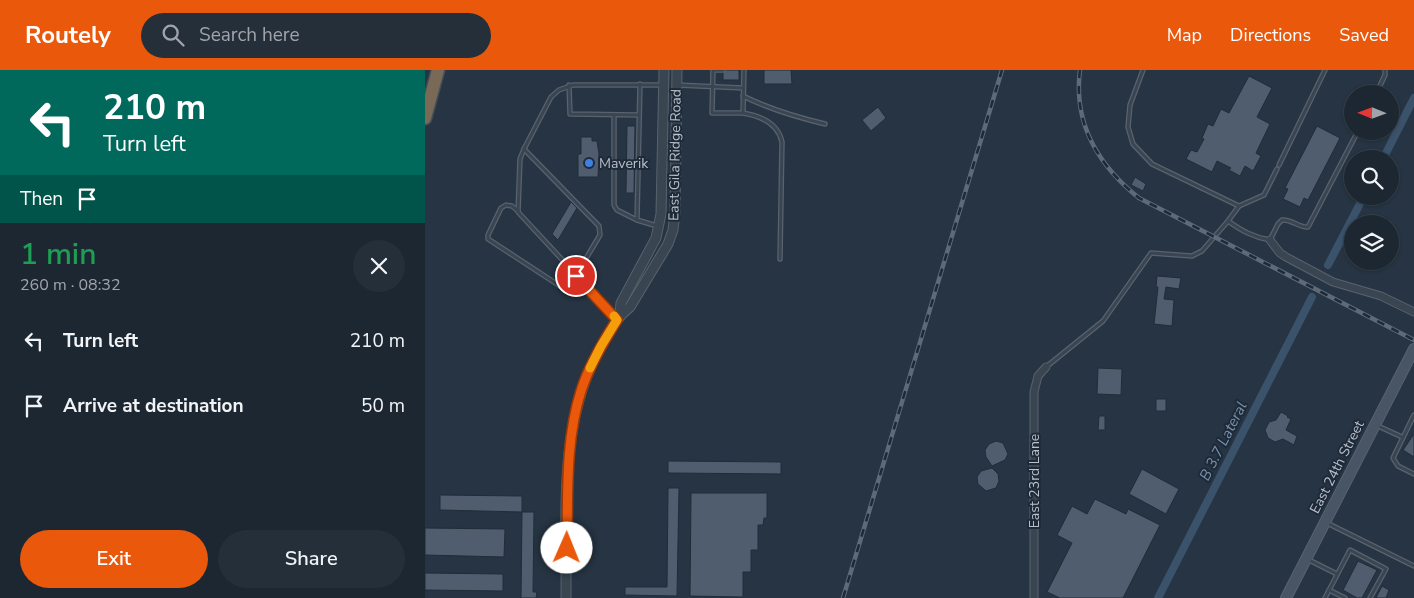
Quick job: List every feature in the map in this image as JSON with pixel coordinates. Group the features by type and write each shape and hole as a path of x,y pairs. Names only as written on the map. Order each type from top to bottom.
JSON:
{"highway":[{"path":"425,118 438,70"}],"main road":[{"name":"East 24th Street","path":"1286,598 1414,350"}],"street":[{"name":"East Gila Ridge Road","path":"619,317 621,303 651,249 659,226 661,214 664,70"},
{"name":"East Gila Ridge Road","path":"566,598 568,471 575,410 581,390 601,346 619,317 630,308 668,244 673,230 675,212 677,70"},
{"path":"1271,240 1280,253 1333,282 1381,296 1414,312"},
{"name":"East 23rd Lane","path":"1034,598 1034,392 1038,376 1046,367"}],"lane":[{"path":"723,70 713,70 712,113 757,116 774,126 780,134 782,142 780,259"},
{"path":"739,71 744,70 743,114"},
{"path":"1143,70 1130,105 1128,127 1133,144 1152,164 1239,206"},
{"path":"1046,367 1103,321 1151,253 1191,256 1202,251 1239,206 1264,196 1325,70"},
{"path":"1380,85 1385,75 1385,70"},
{"path":"637,220 640,84"},
{"path":"518,212 520,159 551,97 559,90 569,86 663,84"},
{"path":"677,85 743,88"},
{"path":"569,86 570,114 639,115"},
{"path":"743,96 788,115 825,124"},
{"path":"614,115 613,205 617,210 637,220 659,226"},
{"path":"1228,221 1255,238 1271,240 1278,224 1282,220 1303,228 1308,227 1352,140"},
{"path":"524,148 599,226 600,235 576,276 566,289 488,239 488,235 501,208 506,204 511,206 576,276 619,317"},
{"path":"1414,416 1393,458 1398,466 1414,474"},
{"path":"1375,425 1402,437"},
{"path":"1325,522 1414,566"},
{"path":"1326,598 1350,550 1386,568 1370,598"},
{"path":"1306,558 1337,574"},
{"path":"1329,590 1345,598"}],"building":[{"path":"726,70 739,70 739,80 723,80 723,73"},
{"path":"764,70 791,70 792,84 764,84"},
{"path":"1249,76 1272,88 1257,117 1270,124 1256,153 1261,156 1253,171 1245,166 1240,176 1229,170 1231,168 1217,161 1212,172 1186,159 1191,150 1197,152 1204,139 1202,138 1208,124 1213,126 1221,109 1229,113"},
{"path":"878,107 886,118 871,131 862,120"},
{"path":"627,126 635,126 634,193 626,193"},
{"path":"1317,126 1340,138 1308,200 1304,198 1300,207 1283,199 1288,189 1285,188"},
{"name":"Maverik","path":"581,137 592,137 592,141 597,141 599,154 598,177 578,177 578,154 581,154"},
{"path":"1135,177 1146,184 1143,191 1131,185"},
{"path":"571,202 577,208 558,240 552,234"},
{"path":"1157,276 1181,278 1179,289 1166,287 1164,299 1174,300 1172,326 1154,324 1158,287 1156,287"},
{"path":"1098,368 1122,369 1121,395 1097,394"},
{"path":"1156,399 1166,399 1166,411 1156,411"},
{"path":"1281,412 1291,419 1286,430 1297,436 1294,445 1283,439 1275,442 1268,438 1265,430 1269,422 1276,420"},
{"path":"1099,416 1105,416 1105,430 1098,430"},
{"path":"1414,434 1414,457 1403,450"},
{"path":"996,441 1003,443 1008,454 1005,460 992,466 986,457 985,450 989,444"},
{"path":"668,461 781,462 781,474 668,473"},
{"path":"992,468 998,474 999,481 996,488 986,491 978,484 977,477 981,471"},
{"path":"1142,469 1179,489 1166,514 1129,494"},
{"path":"668,488 679,488 677,596 625,595 625,587 667,587"},
{"path":"691,493 767,493 767,518 764,518 763,525 758,525 758,550 751,550 751,572 743,572 743,597 690,596"},
{"path":"440,495 522,496 522,512 440,510"},
{"path":"1095,499 1126,514 1128,509 1160,525 1123,598 1060,598 1047,592 1072,543 1057,535 1072,506 1087,514"},
{"path":"522,512 534,512 533,592 537,592 536,598 521,598"},
{"path":"425,528 505,529 504,557 425,555"},
{"path":"1358,561 1377,570 1362,598 1357,598 1343,590"},
{"path":"425,573 503,574 503,591 425,590"},
{"path":"1382,586 1389,590 1386,598 1376,598"}],"waterway":[{"name":"B 3.7 Lateral","path":"1388,150 1414,98"},
{"name":"B 3.7 Lateral","path":"1328,265 1359,205"},
{"name":"B 3.7 Lateral","path":"1158,598 1312,297"}],"railway":[{"path":"843,598 1002,70"},
{"path":"1080,70 1079,90 1081,108 1091,142 1111,172 1139,198 1414,340"}],"slow traffic":[{"path":"590,368 617,320 614,316"}],"place":[{"name":"Maverik","path":"589,163"}],"route":[{"path":"567,548 568,471 575,410 590,369 617,320 576,276"}]}
